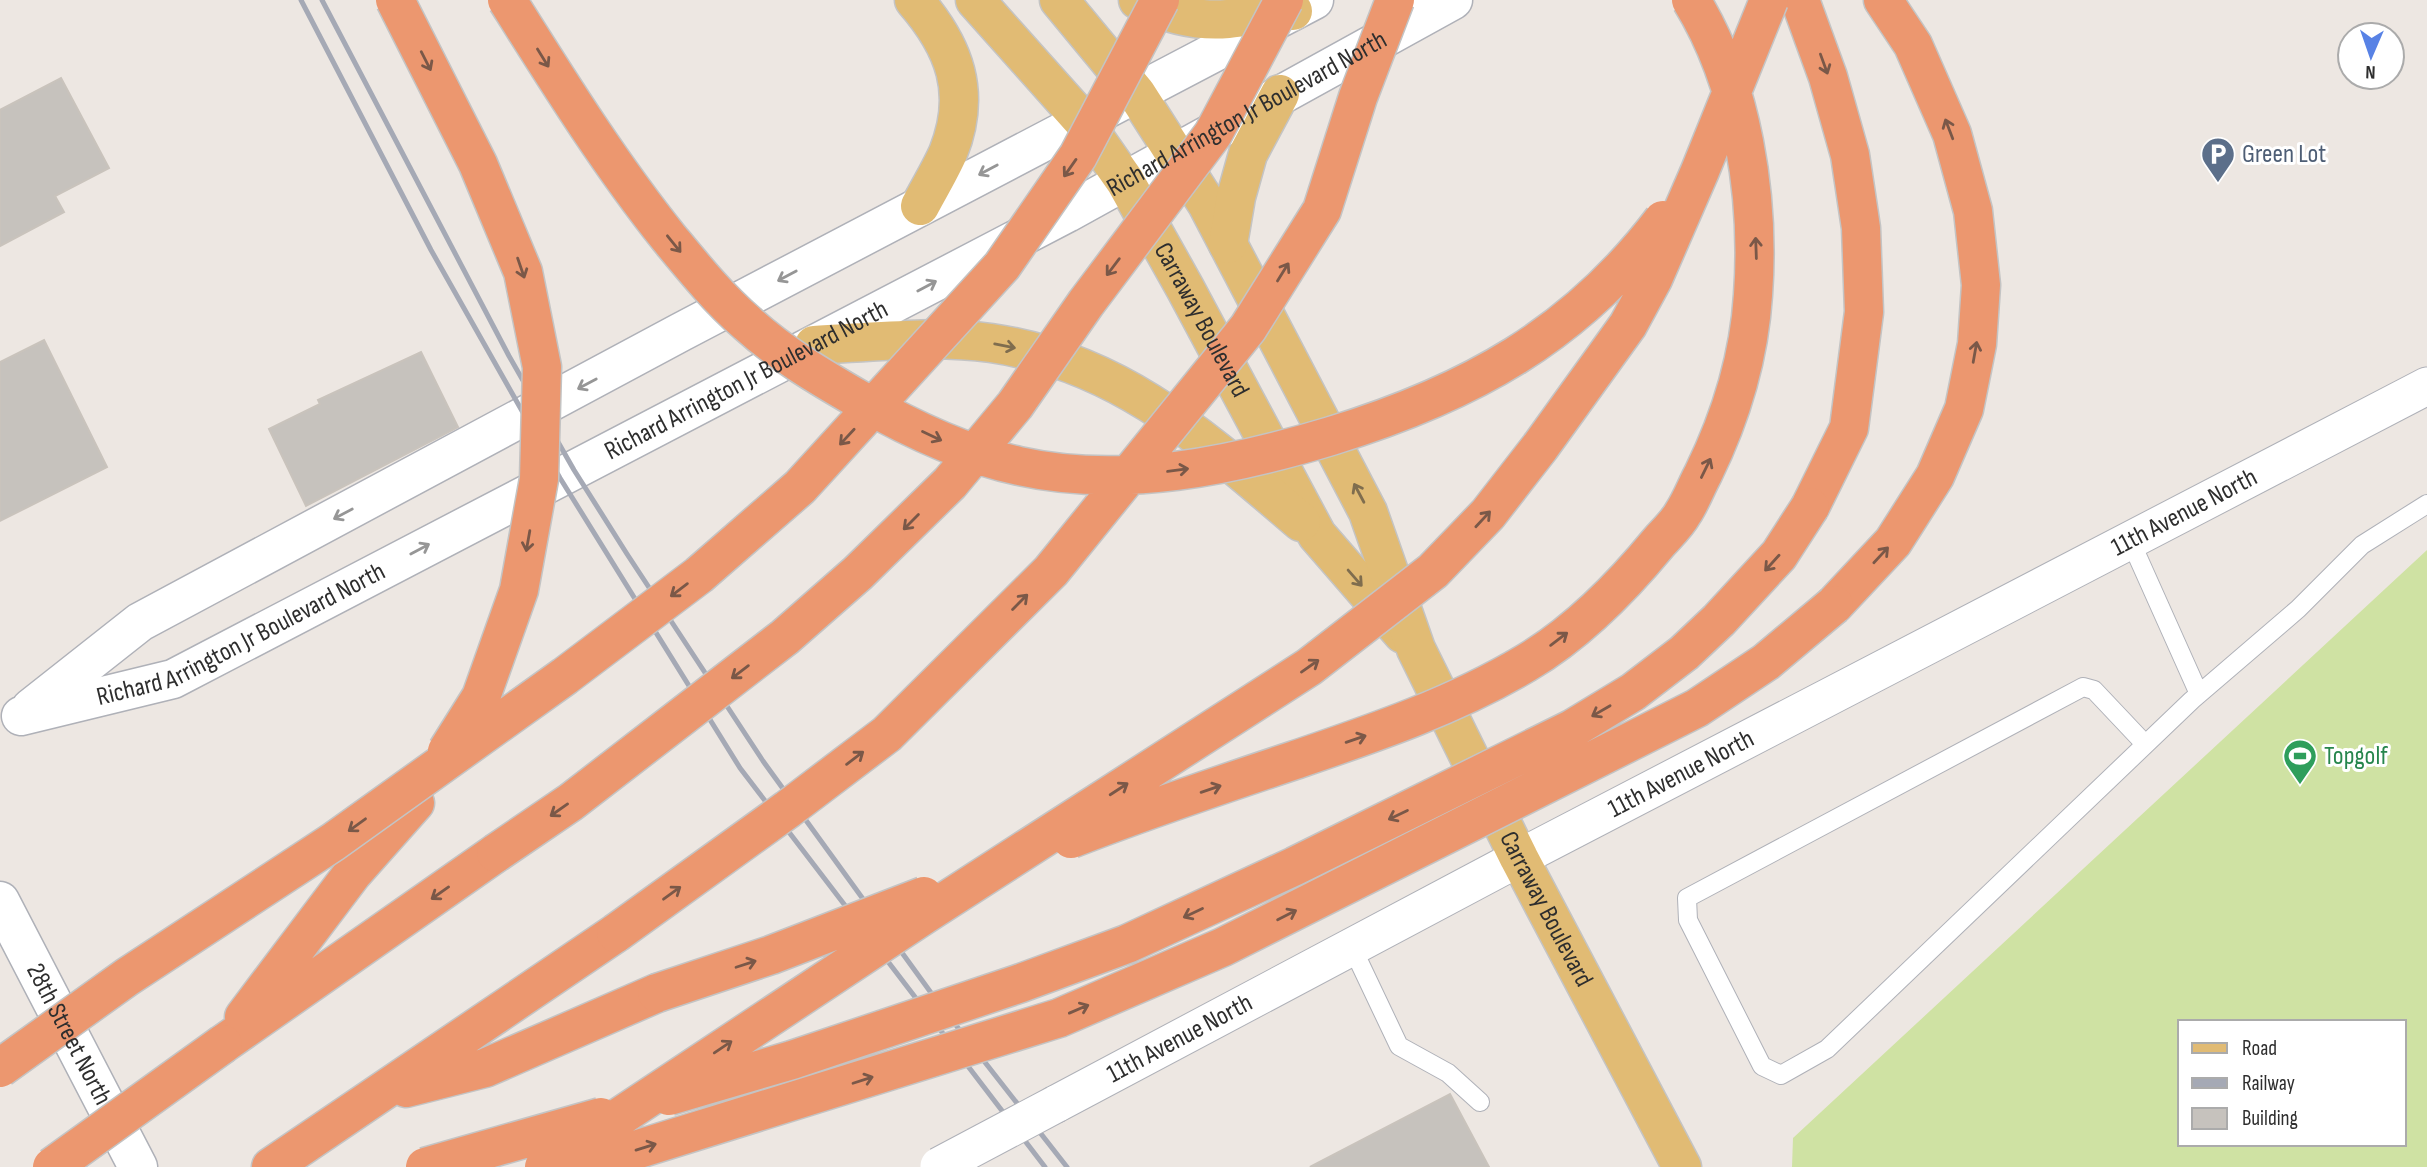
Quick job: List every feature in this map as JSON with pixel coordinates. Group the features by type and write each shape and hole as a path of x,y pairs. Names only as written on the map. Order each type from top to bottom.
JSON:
{"highway":[{"path":"223,1044 352,874 415,803 481,697 519,590 539,479 542,367 523,272 478,164 396,0"},
{"path":"507,0 554,76 635,195 697,273 746,323 808,370 882,413 952,446 1019,467 1086,475 1152,474 1206,466 1298,446 1377,422 1458,389 1539,341 1580,311 1634,258 1700,171"},
{"path":"0,1068 127,977 332,842 565,676 699,575 800,487 1002,266 1078,156 1160,0"},
{"path":"283,1159 616,933 887,734 1051,571 1248,328 1322,210 1358,97 1395,0"},
{"path":"377,1096 485,1068 657,993 771,955 1114,822 1382,730 1466,694 1528,662 1581,622 1636,571 1684,513 1715,449 1738,389 1751,326 1756,244 1753,196 1742,134 1721,62 1691,0"},
{"path":"544,1167 807,991 1309,667 1433,571 1489,513 1557,425 1628,325 1653,279 1700,171 1769,0"},
{"path":"425,1167 792,1060 1021,983 1127,944 1295,866 1560,735 1633,692 1684,653 1719,620 1779,555 1810,507 1849,428 1864,312 1861,229 1850,155 1828,77 1800,0"},
{"path":"581,1167 1059,1017 1223,947 1697,708 1766,662 1834,605 1893,542 1935,476 1964,409 1977,344 1980,285 1973,211 1952,134 1913,45 1883,0"},
{"path":"52,1167 570,802 785,638 859,573 950,483 1015,405 1086,303 1213,134 1297,4"}],"main road":[{"path":"914,0 931,19 943,39 955,63 959,87 959,108 947,155 920,206"},
{"name":"Carraway Boulevard","path":"975,0 1083,121 1125,181 1317,535 1416,649"},
{"name":"Carraway Boulevard","path":"1059,0 1136,93 1207,204 1368,512 1416,649 1519,858 1682,1167"},
{"path":"1138,0 1175,15 1228,19 1297,4"},
{"path":"1228,244 1236,197 1248,154 1280,94"},
{"path":"814,345 951,340 990,343 1065,361 1121,386 1183,423 1317,535"}],"street":[{"name":"Richard Arrington Jr Boulevard North","path":"10,721 173,679 1125,181 1454,0"},
{"name":"Richard Arrington Jr Boulevard North","path":"10,721 140,622 1136,93 1297,4"},
{"name":"11th Avenue North","path":"938,1167 1519,858 2427,386"},
{"name":"28th Street North","path":"0,901 138,1167"}],"lane":[{"path":"2145,744 2094,690 2083,687 1687,898 1688,920 1762,1066 1781,1075 1827,1049 2145,744 2298,609 2362,545 2427,504"},
{"path":"2131,542 2199,694"},
{"path":"1352,947 1399,1046 1448,1073 1480,1101"}],"green space":[{"name":"Topgolf","path":"2427,550 2427,1167 1792,1167 1793,1138"}],"building":[{"path":"61,78 109,168 55,196 64,212 0,246 0,110"},
{"path":"44,340 107,467 0,521 0,362"},
{"path":"421,352 458,427 306,506 269,429 320,404 318,400"},
{"path":"1450,1094 1489,1167 1310,1167"}],"railway":[{"path":"301,0 431,250 560,478 740,768 1045,1167"},
{"path":"322,0 509,356 574,470 627,554 763,761 937,1001 1067,1167"}],"place":[{"name":"Green Lot","path":"2218,184"},
{"name":"Topgolf","path":"2300,786"}]}
